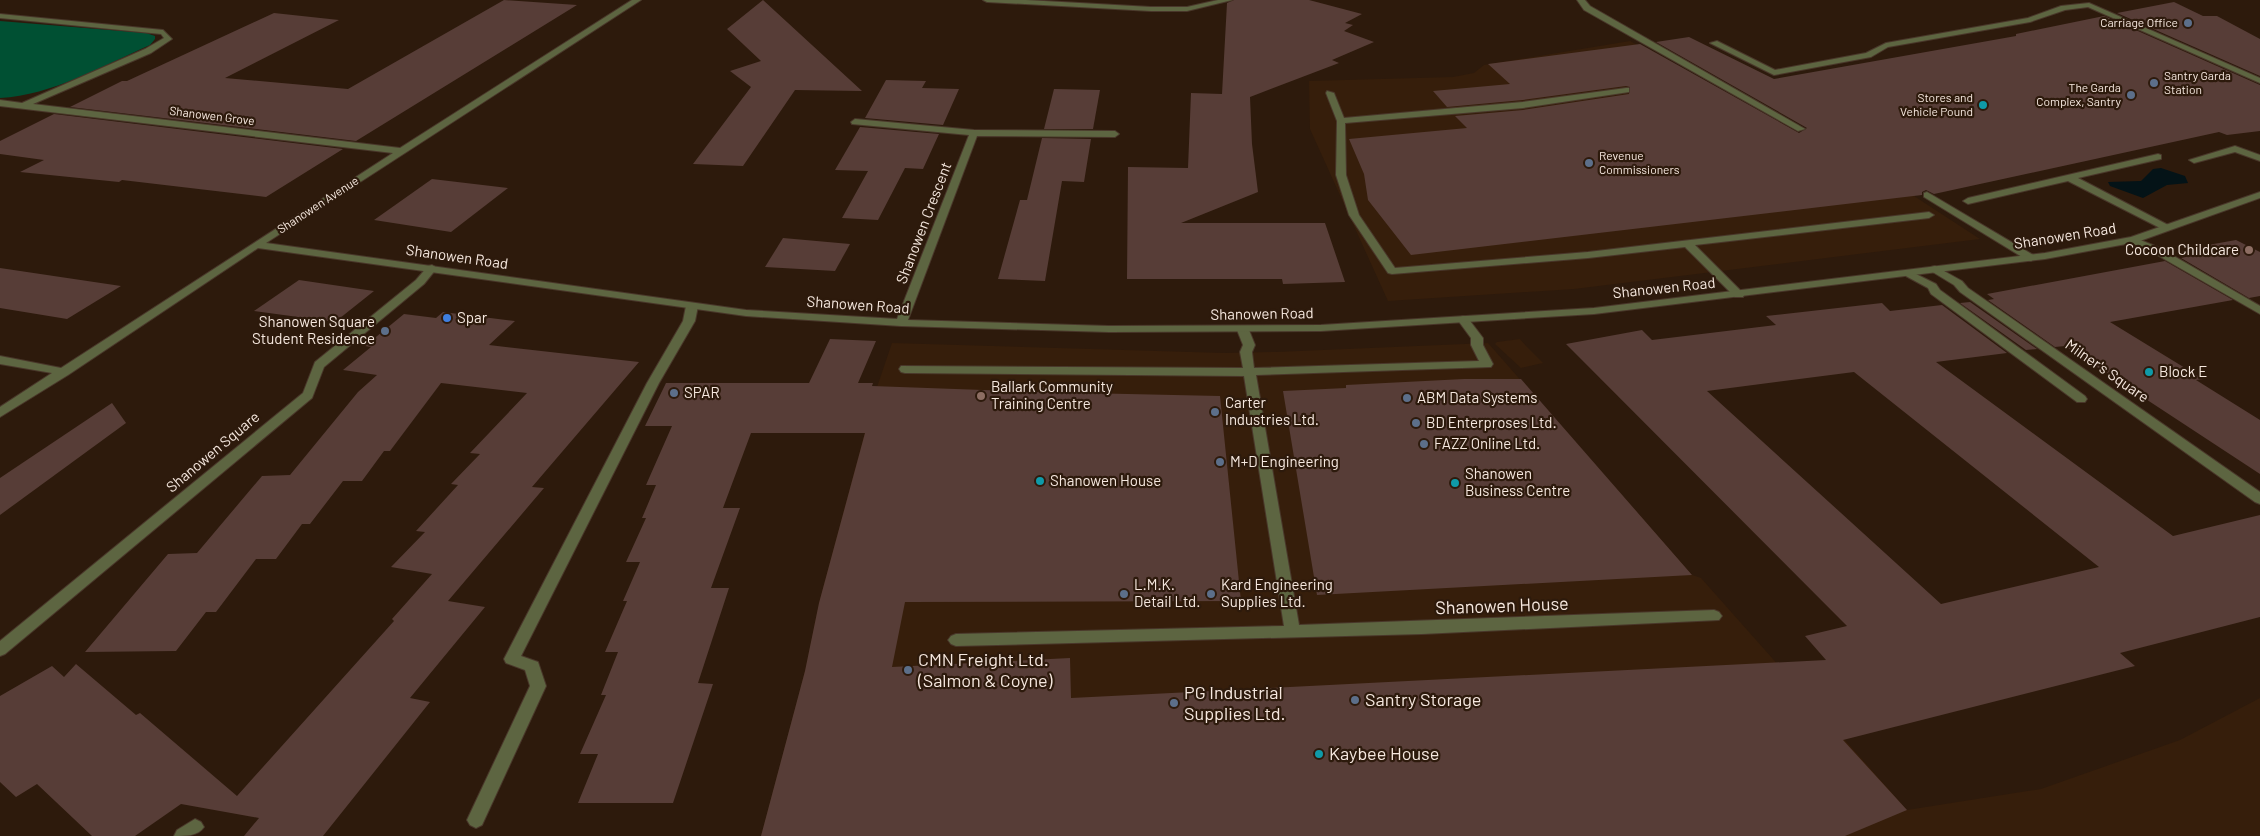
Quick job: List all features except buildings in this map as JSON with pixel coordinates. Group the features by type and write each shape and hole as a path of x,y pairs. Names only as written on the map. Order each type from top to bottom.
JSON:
{"street":[{"name":"Shanowen Avenue","path":"0,413 256,245 637,0"},
{"path":"987,0 1151,9 1187,9 1228,0"},
{"path":"1581,0 1587,8 1801,129"},
{"path":"1714,43 1774,73 1868,56 1886,45 2030,20 2064,8 2090,5 2260,80"},
{"path":"0,16 163,32 168,39 148,52 21,107"},
{"path":"1341,121 1523,105 1626,90"},
{"path":"1330,93 1341,121 1341,174 1354,215 1392,272 1588,255 1929,215"},
{"name":"Shanowen Grove","path":"0,103 401,151"},
{"path":"856,122 974,133 1115,134"},
{"name":"Shanowen Crescent","path":"901,323 974,133"},
{"path":"2194,160 2235,149 2260,158"},
{"path":"1968,201 2158,157"},
{"path":"2070,178 2166,228"},
{"path":"1928,195 2031,258"},
{"name":"Shanowen Road","path":"256,245 746,313 901,323 1109,329 1243,330 1320,328 1594,311 1739,295 2031,258 2132,240 2260,195"},
{"path":"2132,240 2156,250 2260,311"},
{"path":"1687,243 1739,295"},
{"name":"Shanowen Square","path":"0,650 308,395 319,365 420,282 432,268"},
{"name":"Milner's Square","path":"1935,269 1958,283 1961,288 2260,499"},
{"path":"1908,273 1932,286 1938,294 2081,399"},
{"path":"476,820 538,686 532,666 512,659 653,383 689,321 692,306"},
{"path":"905,369 1249,372 1487,364 1477,346 1478,338 1463,319"},
{"path":"1243,330 1249,345 1246,352 1249,372 1292,631"},
{"path":"0,360 64,372"},
{"name":"Shanowen House","path":"956,640 1422,628 1714,616"}],"shaded area":[{"name":"Revenue Commissioners","path":"1630,41 1914,196 1980,239 1574,289 1388,301 1310,129 1309,81 1453,77 1474,73 1484,65"},
{"path":"2161,168 2185,176 2188,183 2167,185 2143,198 2110,186 2108,182 2141,181 2153,169"},
{"path":"1520,339 1543,363 1521,368 1495,344 1497,342"},
{"path":"892,343 1224,353 1488,343 1692,575 1701,578 1907,810 2041,789 2180,740 2260,698 2260,836 761,836 805,671 819,603 877,387"}],"green space":[{"path":"0,21 146,33 155,36 155,39 150,45 77,78 20,96 0,98"}],"place":[{"name":"Carriage Office","path":"2188,23"},
{"name":"Santry Garda Station","path":"2154,83"},
{"name":"The Garda Complex, Santry","path":"2131,95"},
{"name":"Stores and Vehicle Pound","path":"1983,105"},
{"name":"Revenue Commissioners","path":"1589,163"},
{"name":"Cocoon Childcare","path":"2249,250"},
{"name":"Spar","path":"447,318"},
{"name":"Shanowen Square Student Residence","path":"385,331"},
{"name":"Block E","path":"2149,372"},
{"name":"SPAR","path":"674,393"},
{"name":"Ballark Community Training Centre","path":"981,396"},
{"name":"ABM Data Systems","path":"1407,398"},
{"name":"Carter Industries Ltd.","path":"1215,412"},
{"name":"BD Enterproses Ltd.","path":"1416,423"},
{"name":"FAZZ Online Ltd.","path":"1424,444"},
{"name":"M+D Engineering","path":"1220,462"},
{"name":"Shanowen House","path":"1040,481"},
{"name":"Shanowen Business Centre","path":"1455,483"},
{"name":"L.M.K. Detail Ltd.","path":"1124,594"},
{"name":"Kard Engineering Supplies Ltd.","path":"1211,594"},
{"name":"CMN Freight Ltd. (Salmon & Coyne)","path":"908,670"},
{"name":"Santry Storage","path":"1355,700"},
{"name":"PG Industrial Supplies Ltd.","path":"1174,703"},
{"name":"Kaybee House","path":"1319,754"}]}
